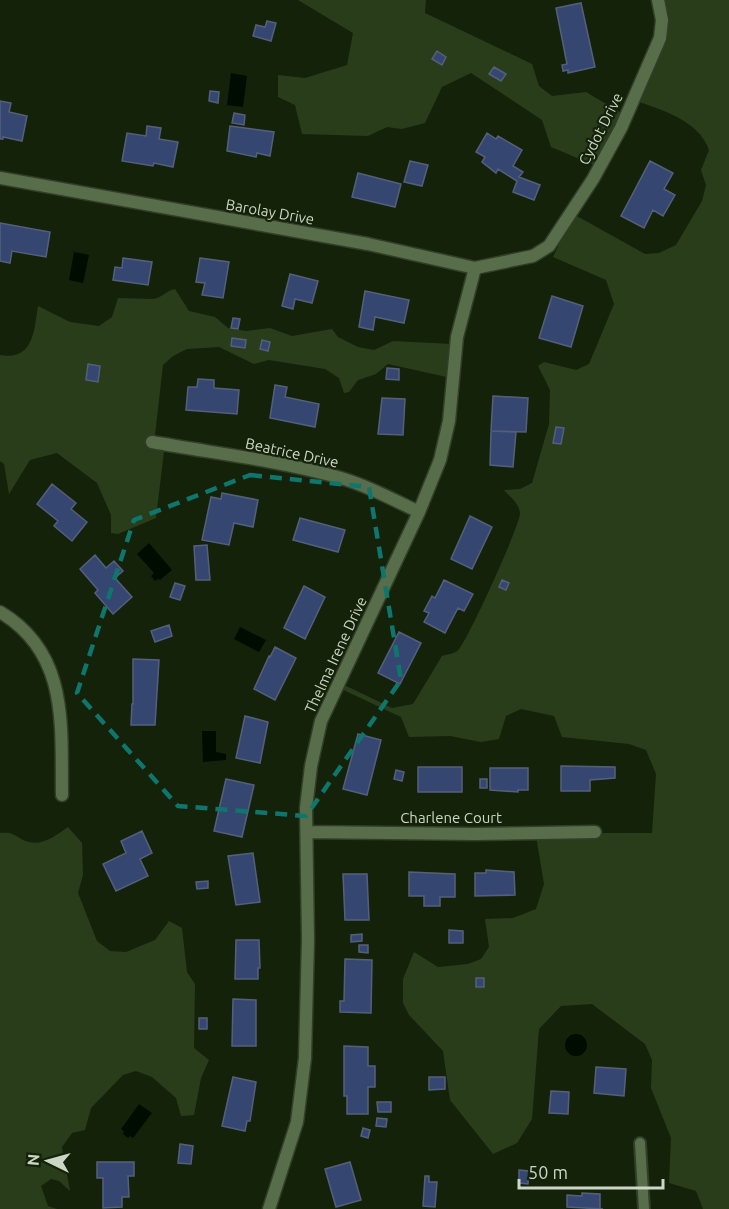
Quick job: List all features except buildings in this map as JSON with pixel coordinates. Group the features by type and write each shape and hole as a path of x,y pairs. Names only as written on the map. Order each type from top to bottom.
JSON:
{"street":[{"name":"Cydot Drive","path":"533,256 549,246 593,179 621,128 660,38 662,20 658,0"},
{"name":"Barolay Drive","path":"0,178 368,244 475,268 533,256"},
{"name":"Thelma Irene Drive","path":"269,1209 297,1122 305,1058 308,940 306,808 311,766 321,721 419,512 440,460 449,421 457,337 475,268"},
{"name":"Beatrice Drive","path":"152,442 299,467 336,476 374,490 419,512"},
{"path":"0,612 16,622 37,643 53,672 61,712 63,795"},
{"name":"Charlene Court","path":"307,832 474,834 595,832"}],"lane":[{"path":"640,1143 644,1209"}],"highlighted area":[{"path":"250,475 369,487 401,680 306,816 178,806 77,693 134,520"}],"green space":[{"path":"298,0 426,0 425,13 532,64 539,86 552,96 586,92 623,114 596,166 551,147 542,120 471,73 442,87 425,123 402,129 387,127 368,136 302,134 295,105 278,97 278,75 305,78 347,65 353,33"},
{"path":"655,0 729,0 729,1209 703,1209 696,1191 669,1183 671,1138 651,1088 652,1060 645,1044 592,1004 561,1006 539,1029 532,1119 517,1143 493,1154 450,1100 443,1051 409,1015 403,1003 403,979 414,952 438,967 468,964 481,959 489,947 485,919 513,918 536,909 544,884 536,836 540,833 652,833 656,774 646,750 629,744 562,737 554,716 521,709 506,716 499,739 481,742 450,736 409,737 401,717 337,687 340,683 392,708 413,704 442,656 459,649 473,625 504,558 520,513 516,503 504,490 520,489 532,483 549,424 550,390 538,366 544,362 576,370 589,364 614,304 606,280 553,257 571,219 575,215 645,254 659,253 676,245 702,201 706,185 701,170 709,150 704,140 697,131 678,118 634,100 659,39"},
{"path":"175,289 189,311 215,317 228,328 246,331 270,328 292,336 332,329 338,337 358,347 374,350 393,341 452,344 451,378 388,364 376,374 358,380 349,392 344,393 339,378 325,369 269,360 254,364 219,347 187,349 173,356 163,365 155,435 165,443 156,518 118,534 111,533 111,515 97,483 57,453 30,460 9,494 4,464 0,461 0,355 11,356 26,348 33,334 38,306 70,322 99,326 112,317 118,298 154,299"},
{"path":"68,827 82,843 83,875 78,893 97,941 110,951 126,952 155,940 169,921 182,928 187,972 195,984 194,1048 209,1060 201,1078 194,1115 181,1116 176,1098 152,1077 136,1071 123,1075 91,1108 85,1130 72,1133 62,1147 70,1191 59,1181 51,1179 41,1186 48,1206 57,1209 0,1209 0,833 10,833 35,843 47,840"}],"shaded area":[{"path":"231,73 247,76 243,107 227,105"},
{"path":"74,252 89,255 83,283 69,280"},
{"path":"149,543 172,570 160,580 155,581 151,576 154,573 137,554"},
{"path":"240,627 266,640 259,652 234,639"},
{"path":"202,731 216,731 216,752 226,754 226,760 203,762"},
{"path":"576,1034 584,1037 587,1045 584,1053 576,1056 568,1053 565,1045 568,1037"},
{"path":"139,1104 152,1113 133,1138 130,1136 128,1138 121,1129"}]}
